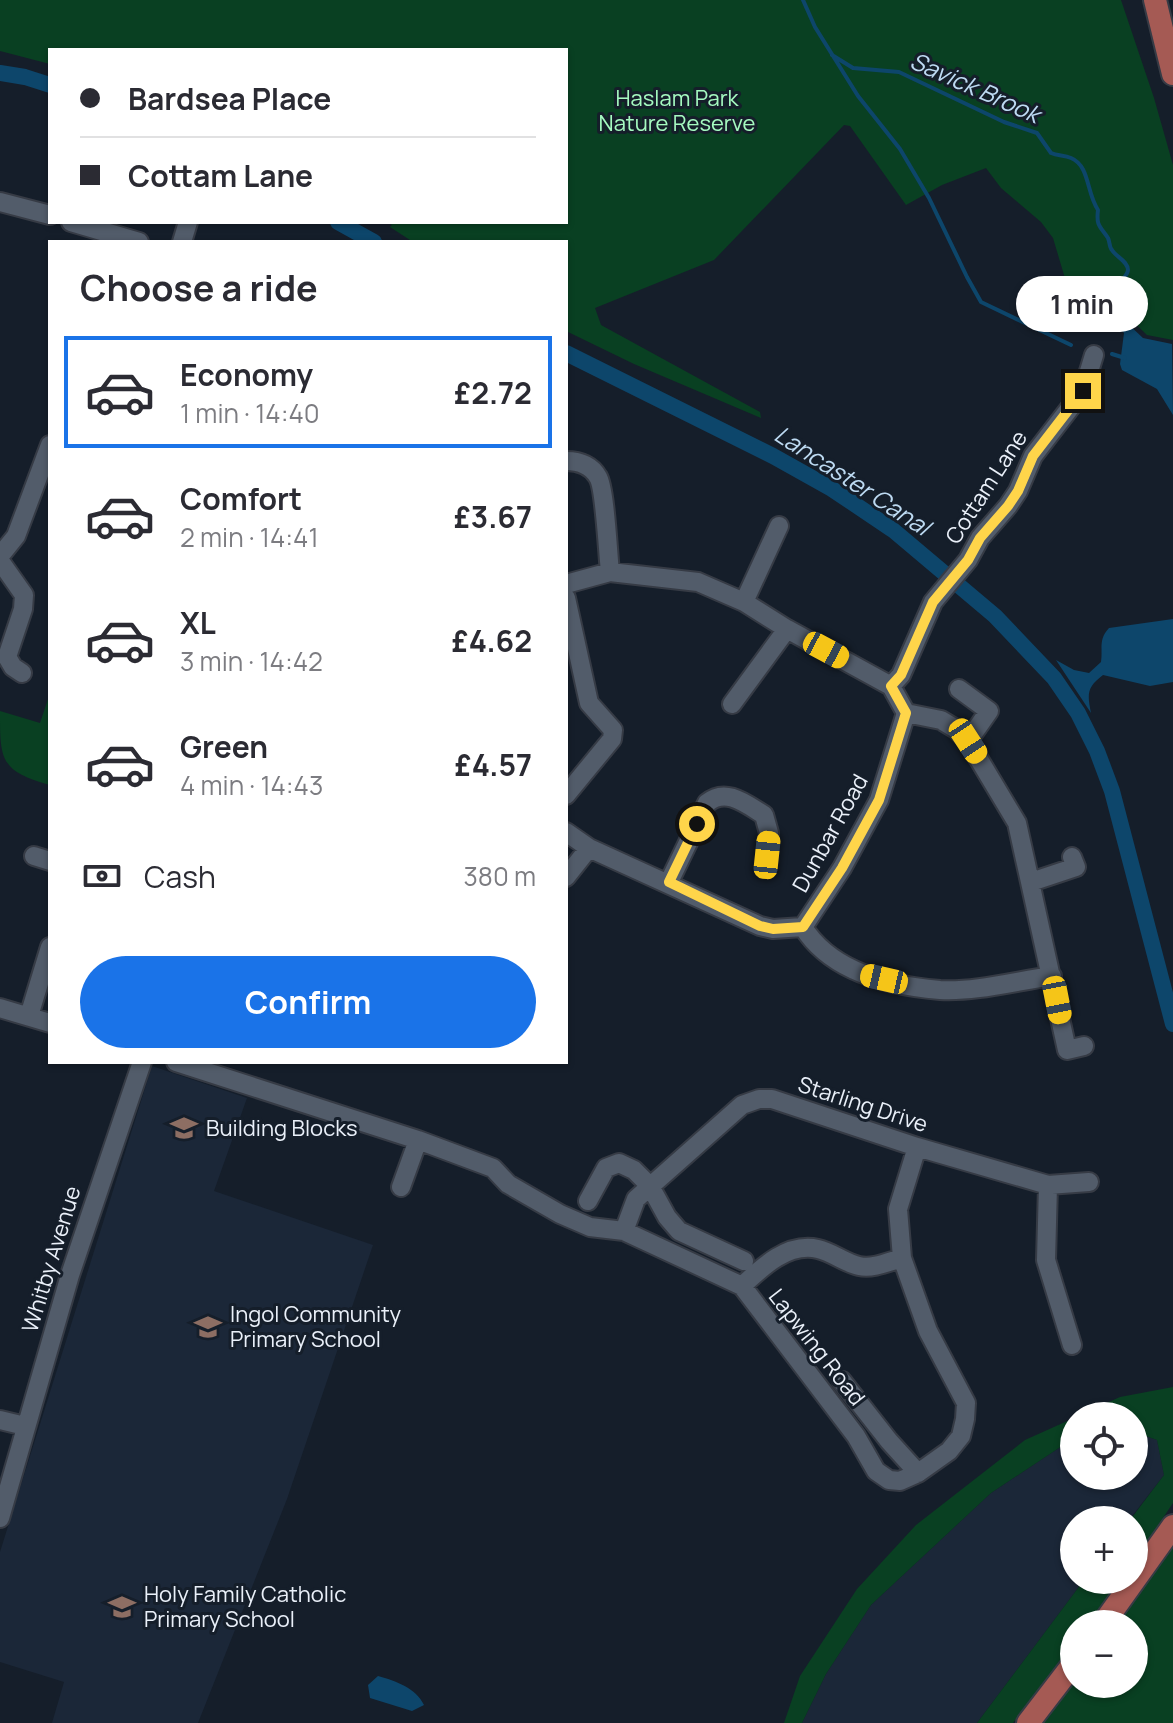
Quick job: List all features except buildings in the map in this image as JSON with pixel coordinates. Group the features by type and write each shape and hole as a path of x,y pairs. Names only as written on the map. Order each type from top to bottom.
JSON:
{"main road":[{"path":"1155,0 1173,74"},
{"path":"1113,1610 1173,1526"},
{"path":"1028,1723 1060,1681"}],"street":[{"path":"0,202 48,214"},
{"path":"76,224 118,240"},
{"name":"Cottam Lane","path":"891,686 901,675 927,614 941,592 1018,491 1033,456 1083,391 1094,355"},
{"path":"568,461 589,466 600,479 610,572"},
{"path":"22,673 13,667 7,657 23,609 24,595 0,558 16,536 46,469"},
{"path":"744,602 779,526"},
{"path":"568,583 610,572 698,582 744,602 891,686 906,713 941,720 956,729 968,741 1017,823 1067,1050 1084,1046"},
{"path":"568,607 589,703 613,730 612,739 568,793"},
{"path":"731,702 787,629"},
{"path":"959,689 989,711 968,741"},
{"name":"Dunbar Road","path":"803,927 842,868 879,800 906,713"},
{"path":"669,882 707,803 715,796 732,797 764,815 769,833 767,855"},
{"path":"568,833 589,848 760,926 773,929 803,927 818,947 845,966 865,975 942,990 1052,976"},
{"path":"568,874 589,848"},
{"path":"1031,882 1076,867 1072,857"},
{"path":"29,1016 48,954"},
{"path":"0,1008 48,1022"},
{"name":"Whitby Avenue","path":"0,1518 70,1275 141,1064"},
{"name":"Lapwing Road","path":"189,1064 229,1070 493,1168 508,1184 560,1214 590,1227 624,1231 742,1286 856,1436 876,1471 889,1480 900,1481 918,1473 842,1381"},
{"name":"Starling Drive","path":"624,1231 636,1199 742,1105 759,1099 786,1103 917,1147 1048,1185 1089,1182"},
{"path":"401,1187 418,1140"},
{"path":"917,1147 898,1209 902,1258 928,1331 966,1403 961,1436 949,1451 918,1473"},
{"path":"588,1201 600,1176 611,1164 619,1163 634,1170 650,1186 667,1217 679,1231 744,1261"},
{"path":"1048,1185 1046,1260 1072,1345"},
{"path":"742,1286 777,1257 804,1248 819,1249 858,1266 875,1266 902,1258"},
{"path":"0,1420 25,1426"}],"shaded area":[{"path":"152,1066 247,1098 214,1191 373,1245 287,1499 198,1723 52,1723 64,1682 0,1662 0,1552"},
{"path":"1148,1437 1157,1440 1164,1475 1140,1506 1060,1506 1060,1594 1074,1594 977,1723 802,1723 826,1674 871,1605 991,1493 1060,1447 1060,1490 1148,1490"}],"green space":[{"name":"Haslam Park Nature Reserve","path":"0,0 1121,0 1173,165 1173,340 1147,335 1115,307 1070,295 1053,238 1041,222 1001,188 986,168 942,185 906,205 850,126 844,125 714,260 595,308 601,325 760,412 761,418 568,332 568,240 410,240 390,227 390,224 568,224 568,48 48,48 48,63 0,51"},
{"path":"48,699 48,784 21,774 6,761 1,741 0,711 40,723"},
{"path":"1173,1387 1173,1503 1148,1540 1148,1506 1141,1506 1164,1475 1157,1440 1148,1437 1148,1402 1109,1402"},
{"path":"1060,1424 1060,1447 991,1493 871,1605 826,1674 802,1723 784,1723 800,1676 857,1589 916,1525 1025,1440"},
{"path":"1173,1542 1173,1723 1039,1723 1060,1696 1148,1698 1148,1610 1124,1610 1136,1594 1148,1594 1148,1577"},
{"path":"1074,1594 1110,1594 1098,1610 1062,1610"},
{"path":"1060,1612 1060,1661 1013,1723 977,1723"}],"water":[{"path":"1112,309 1143,338 1172,344 1173,415 1157,389 1122,370 1124,333 1113,320 1109,311"},
{"path":"1173,619 1173,682 1150,686 1103,675 1090,691 1091,713 1056,660 1074,670 1089,673 1101,662 1102,640 1109,628"},
{"path":"378,1676 411,1690 424,1705 412,1711 370,1698 368,1685"}],"waterway":[{"path":"803,0 815,27 858,96 900,149 929,198 981,302 1071,345"},
{"name":"Savick Brook","path":"832,55 853,68 899,72 1004,122 1037,133 1051,153 1077,162 1085,173 1098,210 1099,226 1108,238 1111,249 1128,270 1125,277 1105,293 1105,301 1115,314"},
{"name":"Lancaster Canal","path":"0,73 48,84"},
{"name":"Lancaster Canal","path":"342,224 370,240"},
{"name":"Lancaster Canal","path":"568,354 773,456 832,489 893,530 995,616 1054,678 1078,713 1112,791 1173,1024"},
{"path":"1112,354 1125,358"}],"place":[{"name":"Building Blocks","path":"184,1128"},
{"name":"Ingol Community Primary School","path":"208,1327"},
{"name":"Holy Family Catholic Primary School","path":"122,1607"}],"route":[{"path":"697,824 669,882 760,926 773,929 803,927 842,868 879,800 906,713 891,686 901,675 933,602 1008,506 1033,456 1083,391"}]}
